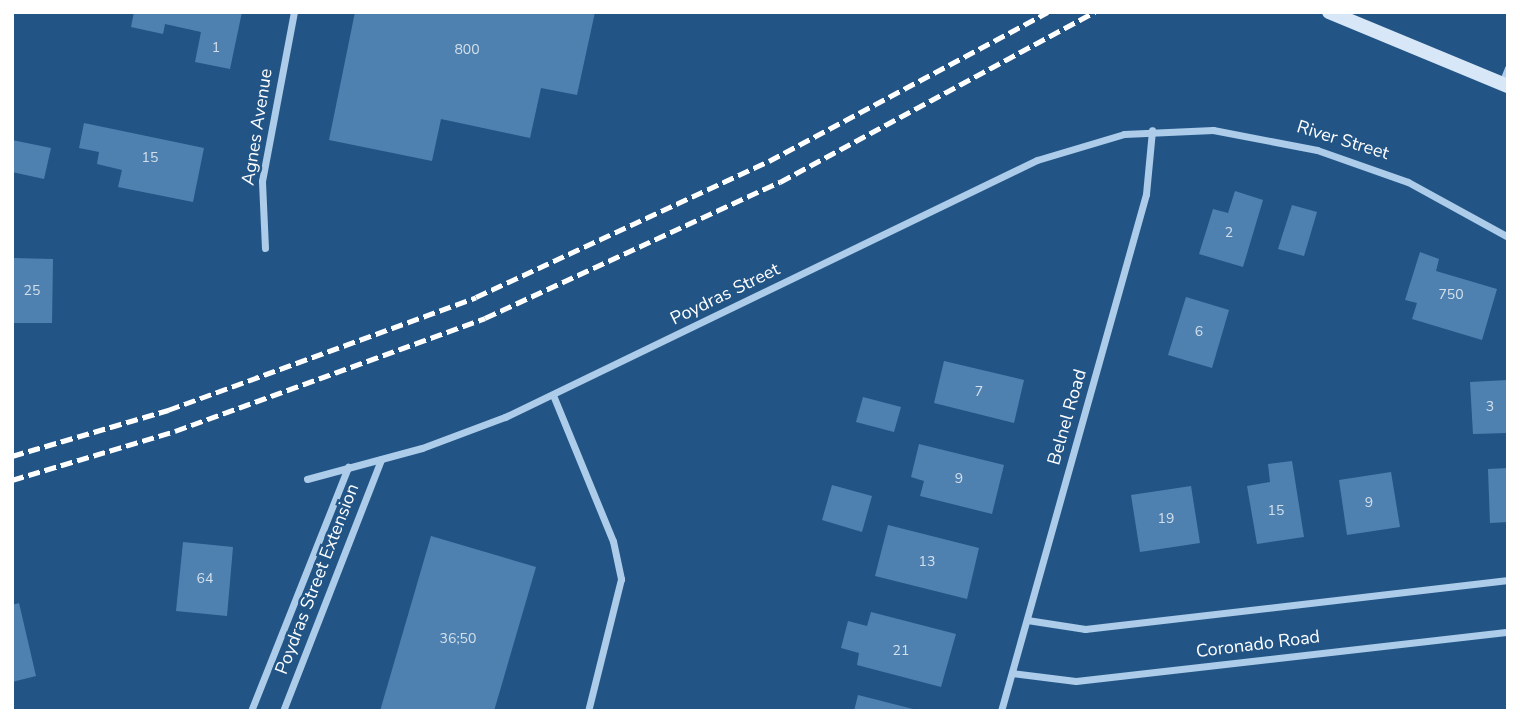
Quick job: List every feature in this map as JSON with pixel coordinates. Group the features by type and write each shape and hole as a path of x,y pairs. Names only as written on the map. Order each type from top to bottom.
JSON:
{"main road":[{"path":"1329,12 1505,85"}],"street":[{"name":"Agnes Avenue","path":"265,248 262,181 294,12"},
{"path":"1505,85 1508,68"},
{"name":"River Street","path":"1152,130 1249,135 1351,160 1418,187 1508,237"},
{"name":"Poydras Street","path":"307,479 460,435 553,396 1037,160 1092,142 1152,130"},
{"name":"Belnel Road","path":"1002,711 1146,194 1152,130"},
{"path":"553,396 613,541 621,579 588,711"},
{"name":"Poydras Street Extension","path":"283,711 381,459"},
{"name":"Poydras Street Extension","path":"251,711 348,467"},
{"name":"Coronado Road","path":"1027,620 1085,629 1508,580"},
{"name":"Coronado Road","path":"1012,673 1076,681 1508,632"}],"building":[{"path":"134,12 242,12 230,69 195,62 201,32 165,24 163,34 131,27"},
{"path":"355,12 595,12 577,95 541,88 530,138 441,119 432,161 329,140"},
{"path":"84,123 204,148 193,202 118,187 122,170 97,164 99,152 79,148"},
{"path":"12,140 51,148 44,179 12,172"},
{"path":"1235,191 1263,200 1243,267 1199,254 1213,209 1228,213"},
{"path":"1292,205 1317,212 1304,256 1278,249"},
{"path":"1420,252 1439,259 1436,271 1497,289 1482,340 1412,319 1417,303 1405,300"},
{"path":"12,258 53,259 52,323 12,323"},
{"path":"1186,297 1229,310 1212,368 1168,355"},
{"path":"944,361 1024,380 1014,423 934,403"},
{"path":"1508,380 1508,433 1473,434 1470,382"},
{"path":"863,397 901,407 894,432 856,422"},
{"path":"919,444 1004,465 992,514 920,496 924,481 911,477"},
{"path":"1292,461 1304,537 1257,544 1247,486 1270,482 1268,464"},
{"path":"1508,468 1508,522 1490,523 1488,469"},
{"path":"1391,472 1400,527 1347,535 1339,480"},
{"path":"832,485 872,496 862,532 822,520"},
{"path":"1191,486 1200,543 1140,552 1131,495"},
{"path":"888,525 979,548 967,599 875,576"},
{"path":"431,536 536,567 494,711 380,711"},
{"path":"183,542 233,547 227,616 176,611"},
{"path":"19,603 36,676 12,682 12,605"},
{"path":"871,612 956,634 941,687 857,665 859,653 841,648 848,621 867,626"},
{"path":"858,695 917,710 917,711 854,711"}],"railway":[{"path":"12,456 168,410 476,297 769,161 1048,12"},
{"path":"12,480 175,431 485,318 780,182 1095,12"}]}
